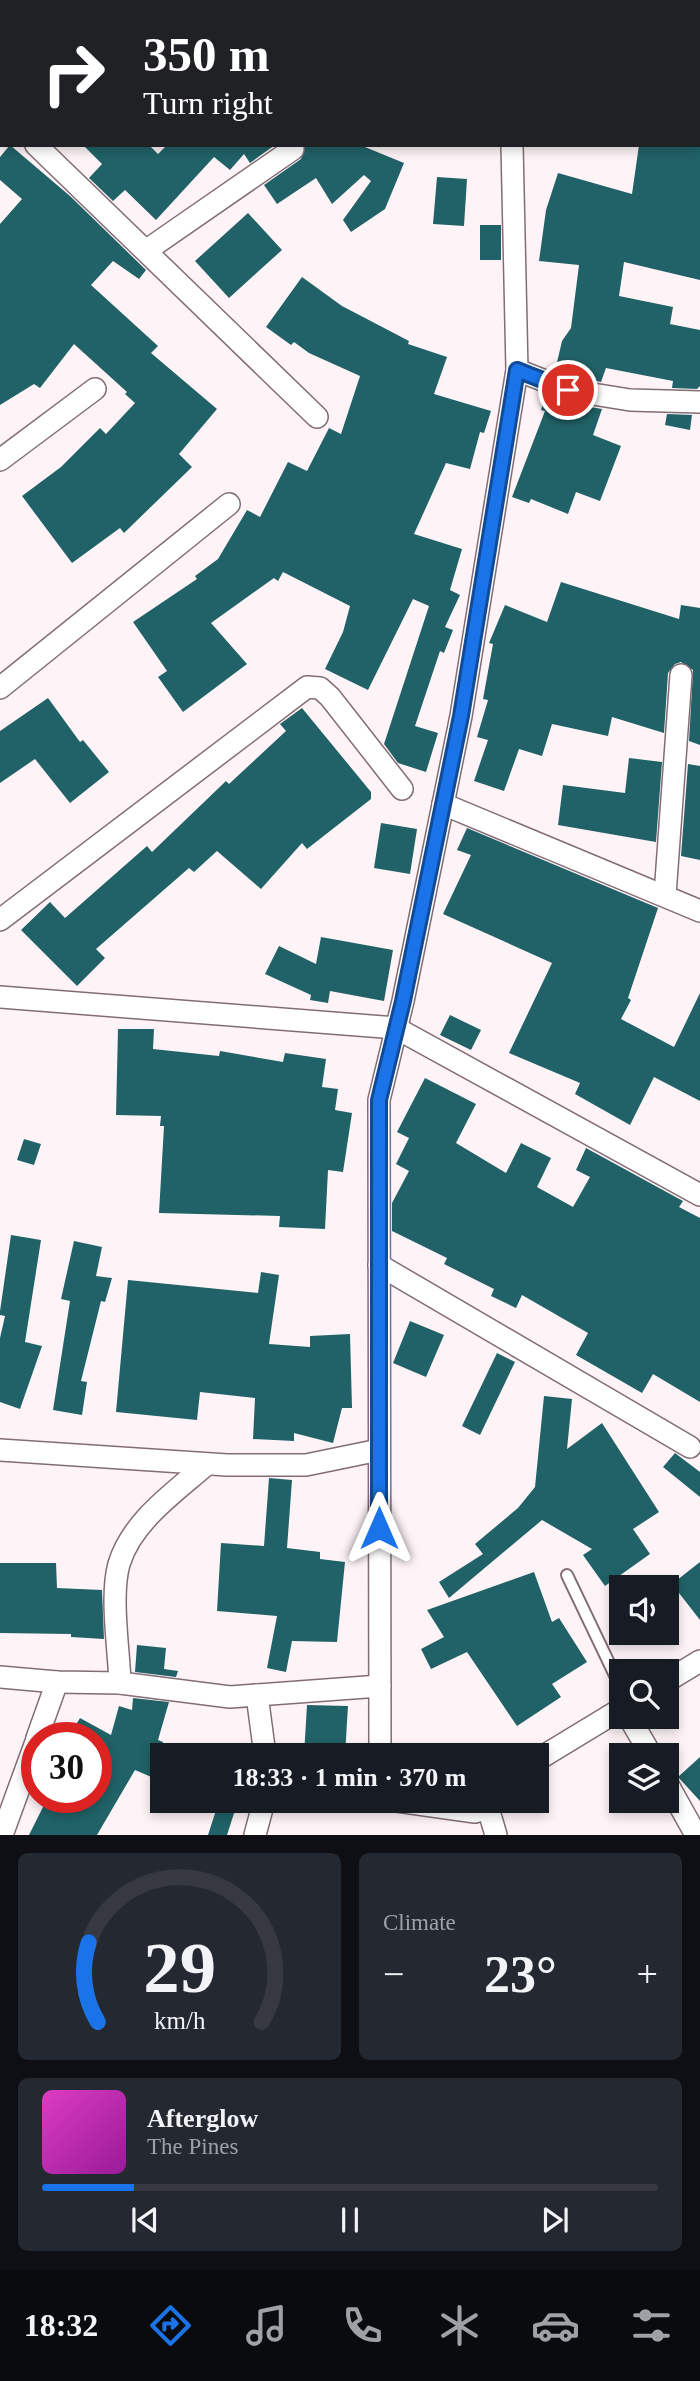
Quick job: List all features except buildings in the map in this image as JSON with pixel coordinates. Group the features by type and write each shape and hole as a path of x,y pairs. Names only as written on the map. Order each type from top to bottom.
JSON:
{"street":[{"path":"38,147 317,417"},
{"path":"380,1743 379,1100 461,716 517,370 513,147"},
{"path":"146,250 293,149"},
{"path":"517,370 568,390 630,400 700,402"},
{"path":"0,460 95,390"},
{"path":"0,688 229,504"},
{"path":"665,895 681,675"},
{"path":"0,920 307,687 320,688 330,697 402,789"},
{"path":"443,804 700,911"},
{"path":"0,997 396,1028 700,1195"},
{"path":"379,1265 690,1447"},
{"path":"0,1450 207,1464 306,1465 379,1450"},
{"path":"120,1683 119,1565 133,1534 163,1502 207,1464"},
{"path":"679,1674 700,1661"},
{"path":"0,1677 57,1682 120,1683 230,1697 380,1686"},
{"path":"43,1722 57,1682"},
{"path":"257,1695 263,1743"},
{"path":"549,1753 609,1716"},
{"path":"2,1835 21,1782"},
{"path":"679,1805 696,1835"},
{"path":"255,1835 261,1813"},
{"path":"494,1813 496,1835"}],"lane":[{"path":"567,1575 609,1663"}],"route":[{"path":"379,1528 379,1100 403,1001 461,716 517,370 568,390"}]}
